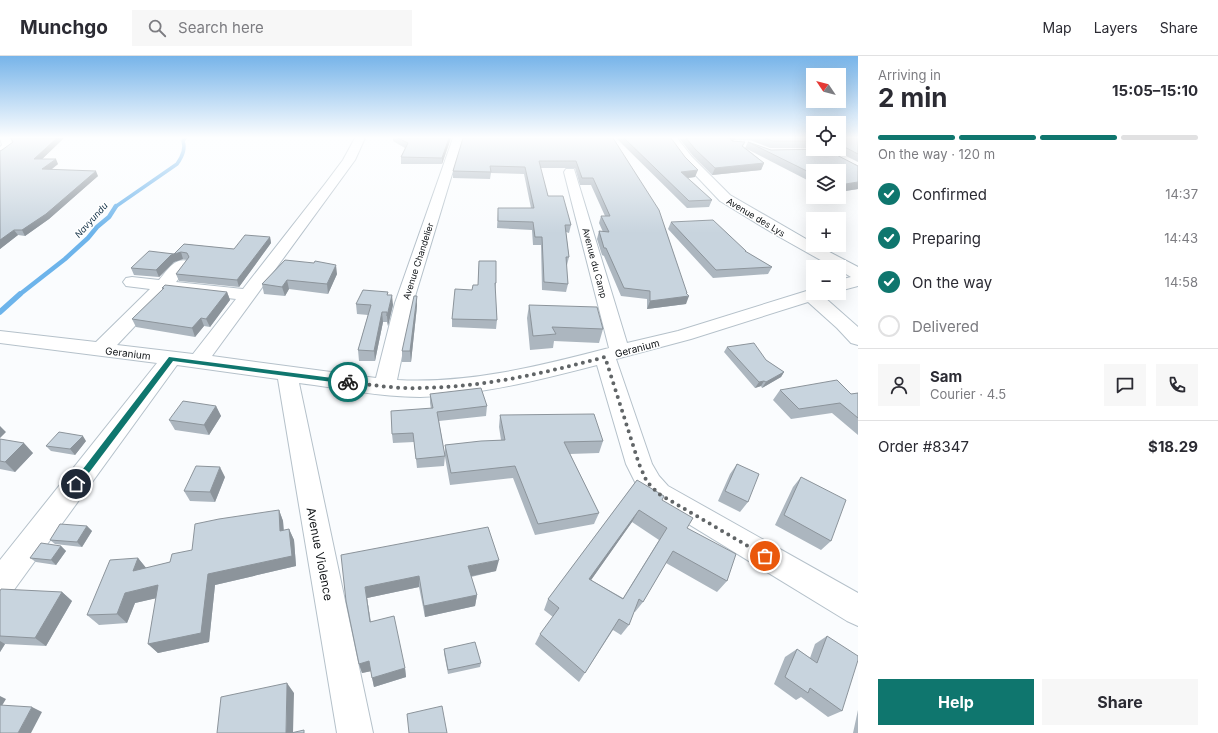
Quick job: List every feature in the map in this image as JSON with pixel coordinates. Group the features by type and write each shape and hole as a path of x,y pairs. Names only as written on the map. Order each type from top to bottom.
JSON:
{"street":[{"path":"198,361 342,170"},
{"name":"Avenue Chandelier","path":"385,386 404,303 448,170"},
{"name":"Avenue des Lys","path":"697,170 725,198 788,236 858,274"},
{"name":"Avenue du Camp","path":"570,172 639,464 644,475 659,494 858,610"},
{"path":"100,350 164,285 182,264"},
{"path":"846,284 858,280"},
{"path":"132,282 248,295"},
{"name":"Geranium","path":"0,337 198,361 288,375 385,386 420,388 457,386 528,376 613,355 684,335 806,297"},
{"path":"820,300 858,339"},
{"path":"0,584 172,359"},
{"name":"Avenue Violence","path":"288,375 289,388 355,733"}],"building":[{"path":"0,170 96,171 46,214 22,230 14,230 0,240"},
{"path":"453,170 491,170 491,172 453,171"},
{"path":"526,170 541,170 548,196 563,196 571,225 565,225 569,257 566,257 568,284 544,282 542,237 535,237 533,222 498,221 498,208 534,208"},
{"path":"579,170 633,170 659,210 686,293 689,296 650,301 650,291 624,288 606,248 604,248 599,231 609,232 601,216 610,216 593,178 582,178"},
{"path":"657,170 698,170 681,172 712,200 689,201"},
{"path":"846,170 858,170 858,182 846,184"},
{"path":"713,220 745,251 772,267 716,270 671,222"},
{"path":"245,235 270,237 237,280 176,274 189,257 187,253 181,252 171,255 156,270 131,268 149,251 174,254 184,244 234,249"},
{"path":"285,260 314,263 315,261 336,265 327,284 287,280 282,287 262,284"},
{"path":"479,261 496,261 495,283 497,320 452,319 455,289 472,290 473,285 478,285"},
{"path":"165,285 227,292 206,319 201,318 192,328 132,319 164,288 162,288"},
{"path":"363,290 388,292 387,295 392,295 387,316 387,312 382,312 374,351 358,350 371,305 356,304"},
{"path":"414,296 417,296 410,351 402,351"},
{"path":"529,305 597,307 603,329 552,327 556,334 533,336"},
{"path":"754,343 766,360 784,372 766,382 759,382 727,347"},
{"path":"837,380 851,394 858,393 858,418 840,403 799,409 780,390"},
{"path":"481,388 487,406 437,412 445,456 416,459 413,433 392,434 391,411 433,408 430,394"},
{"path":"183,401 216,406 204,425 169,420"},
{"path":"594,414 603,441 564,442 599,513 538,524 515,466 451,473 445,445 505,440 500,415"},
{"path":"59,432 83,436 70,449 46,446"},
{"path":"0,439 24,443 5,462 0,461"},
{"path":"737,464 759,474 748,502 725,491"},
{"path":"196,466 220,467 210,492 184,491"},
{"path":"801,477 846,500 831,541 784,515"},
{"path":"637,480 664,496 662,500 693,518 687,528 736,554 727,581 673,551 643,602 639,599 629,625 619,619 585,673 540,634 559,608 548,599","holes":["639,510 667,528 623,599 589,579"]},
{"path":"279,510 280,531 289,529 292,556 208,574 201,633 148,644 158,585 125,593 117,614 87,615 110,560 138,558 133,571 170,562 172,554 192,550 195,524"},
{"path":"60,524 87,526 77,542 50,540"},
{"path":"488,527 499,560 468,566 477,595 424,606 419,576 365,587 370,622 394,616 405,668 372,678 369,661 359,664 346,601 341,555"},
{"path":"41,543 61,546 51,560 30,558"},
{"path":"1,589 62,592 35,638 0,636"},
{"path":"827,636 858,656 842,711 810,688 808,693 785,677 797,649 817,663"},
{"path":"475,642 481,663 448,670 444,649"},
{"path":"287,683 286,733 217,733 221,697"},
{"path":"0,705 32,707 18,733 0,733"},
{"path":"442,706 447,733 409,733 407,714"},
{"path":"304,730 304,733 291,733"}],"waterway":[{"name":"Navyundu","path":"116,207 169,170"},
{"name":"Navyundu","path":"19,295 65,259 88,238 97,227 109,217 116,207"},
{"name":"Navyundu","path":"0,312 20,294"}],"way so far":[{"path":"348,382 420,388 457,386 528,376 605,357 639,464 647,482 659,494 765,556"}],"route":[{"path":"76,484 172,359 198,361 288,375 348,382"}]}
